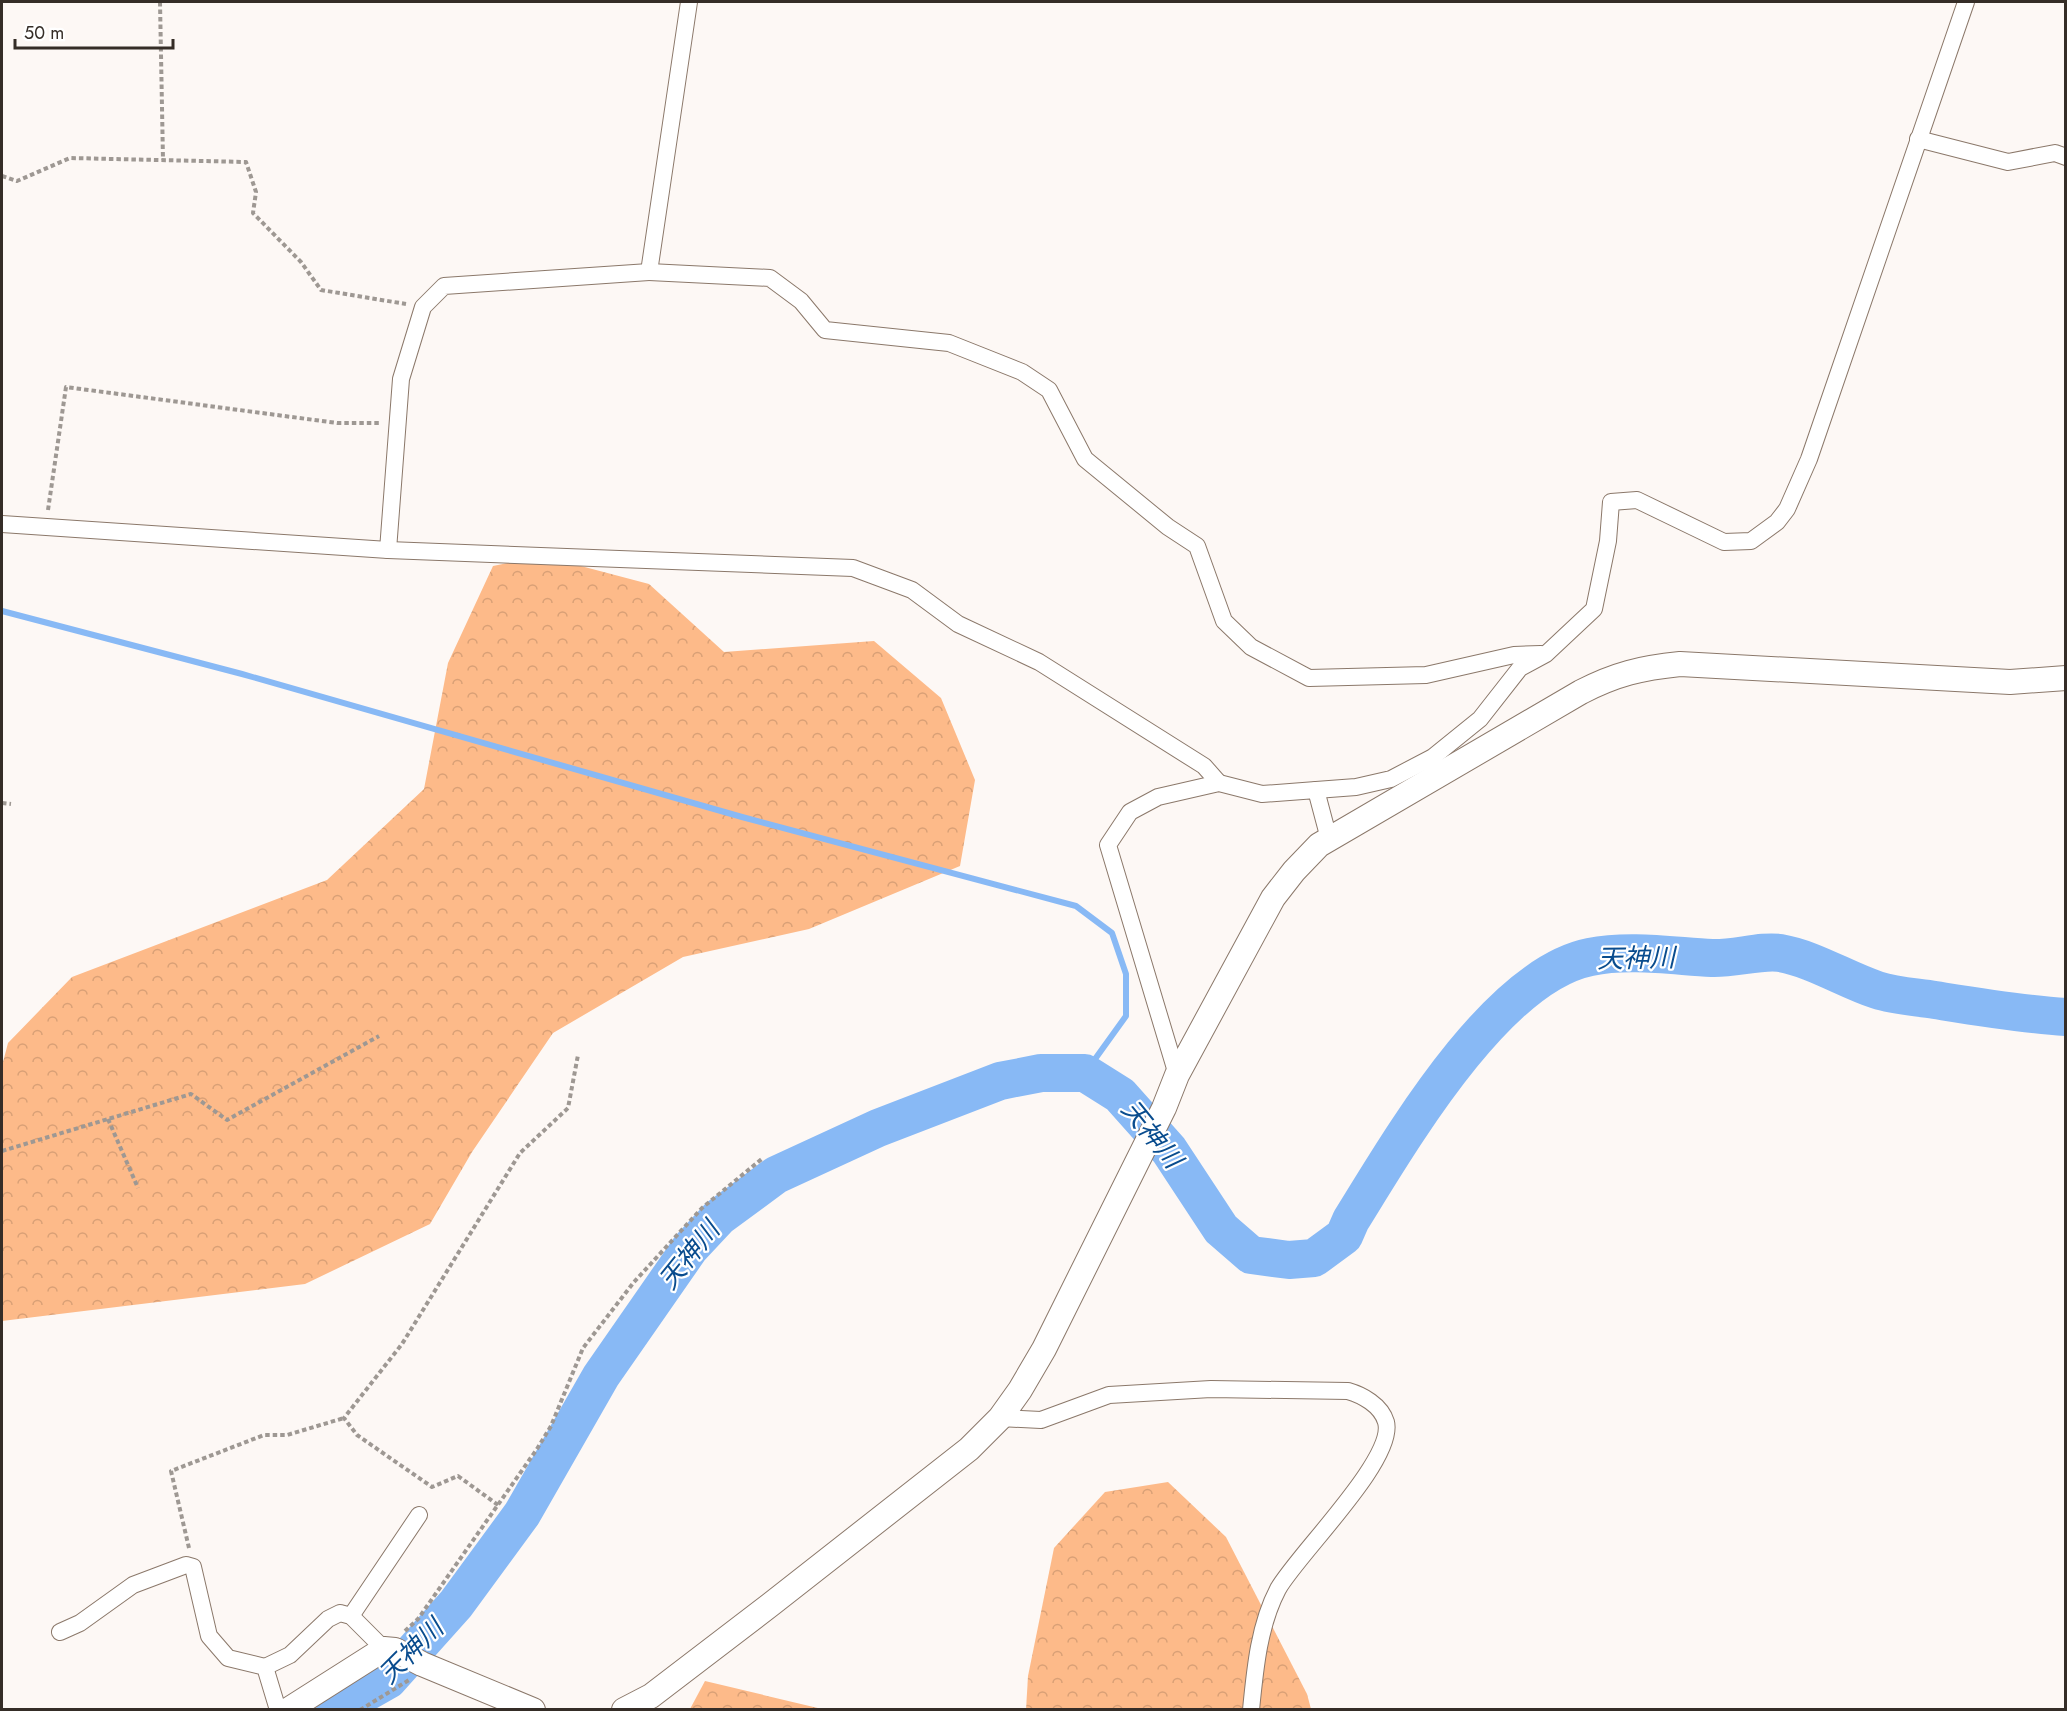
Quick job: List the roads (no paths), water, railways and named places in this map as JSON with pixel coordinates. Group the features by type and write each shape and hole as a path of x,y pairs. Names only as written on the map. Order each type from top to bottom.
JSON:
{"street":[{"path":"649,272 689,2"},
{"path":"1177,1074 1108,845 1130,812 1158,797 1219,783 1262,794 1356,787 1391,778 1433,757 1480,720 1520,668 1546,654 1594,609 1608,541 1611,502 1637,500 1724,542 1751,541 1777,522 1787,509 1809,459 1966,2"},
{"path":"1918,139 2008,162 2055,153 2066,157"},
{"path":"388,550 401,379 423,307 444,286 649,272 770,278 801,301 825,330 949,343 1022,372 1049,390 1085,459 1168,526 1197,546 1224,621 1251,647 1309,678 1426,675 1514,655 1546,654"},
{"path":"2,524 388,550 853,568 912,590 958,624 1039,662 1204,766 1219,783"},
{"path":"624,1710 651,1696 761,1612 969,1449 1000,1418 1020,1390 1044,1349 1164,1108 1177,1074 1273,898 1294,871 1329,838 1581,692 1607,678 1636,669 1680,664 2010,682 2066,678"},
{"path":"1316,790 1329,838"},
{"path":"1000,1418 1041,1420 1109,1395 1211,1389 1348,1391 1364,1396 1377,1408 1386,1422 1384,1436 1373,1463 1279,1587 1268,1611 1255,1672 1251,1710"},
{"path":"351,1616 419,1515"},
{"path":"60,1632 80,1623 134,1585 186,1565 194,1567 209,1636 228,1658 265,1667 290,1655 328,1619 340,1613 351,1616 390,1650 533,1710"},
{"path":"288,1710 390,1650"},
{"path":"265,1667 278,1710"}],"waterway":[{"path":"2,611 242,674 742,817 1076,906 1112,933 1126,974 1126,1016 1085,1073"},
{"name":"天神川","path":"335,1710 388,1680 456,1604 522,1514 601,1376 690,1248 719,1217 776,1175 878,1128 1000,1081 1041,1073 1085,1073 1120,1095 1169,1150 1221,1229 1251,1255 1289,1260 1314,1258 1344,1236 1351,1220 1395,1149 1453,1067 1485,1028 1519,995 1554,971 1590,957 1635,953 1720,958 1780,953 1817,964 1891,994 2066,1017"}]}
